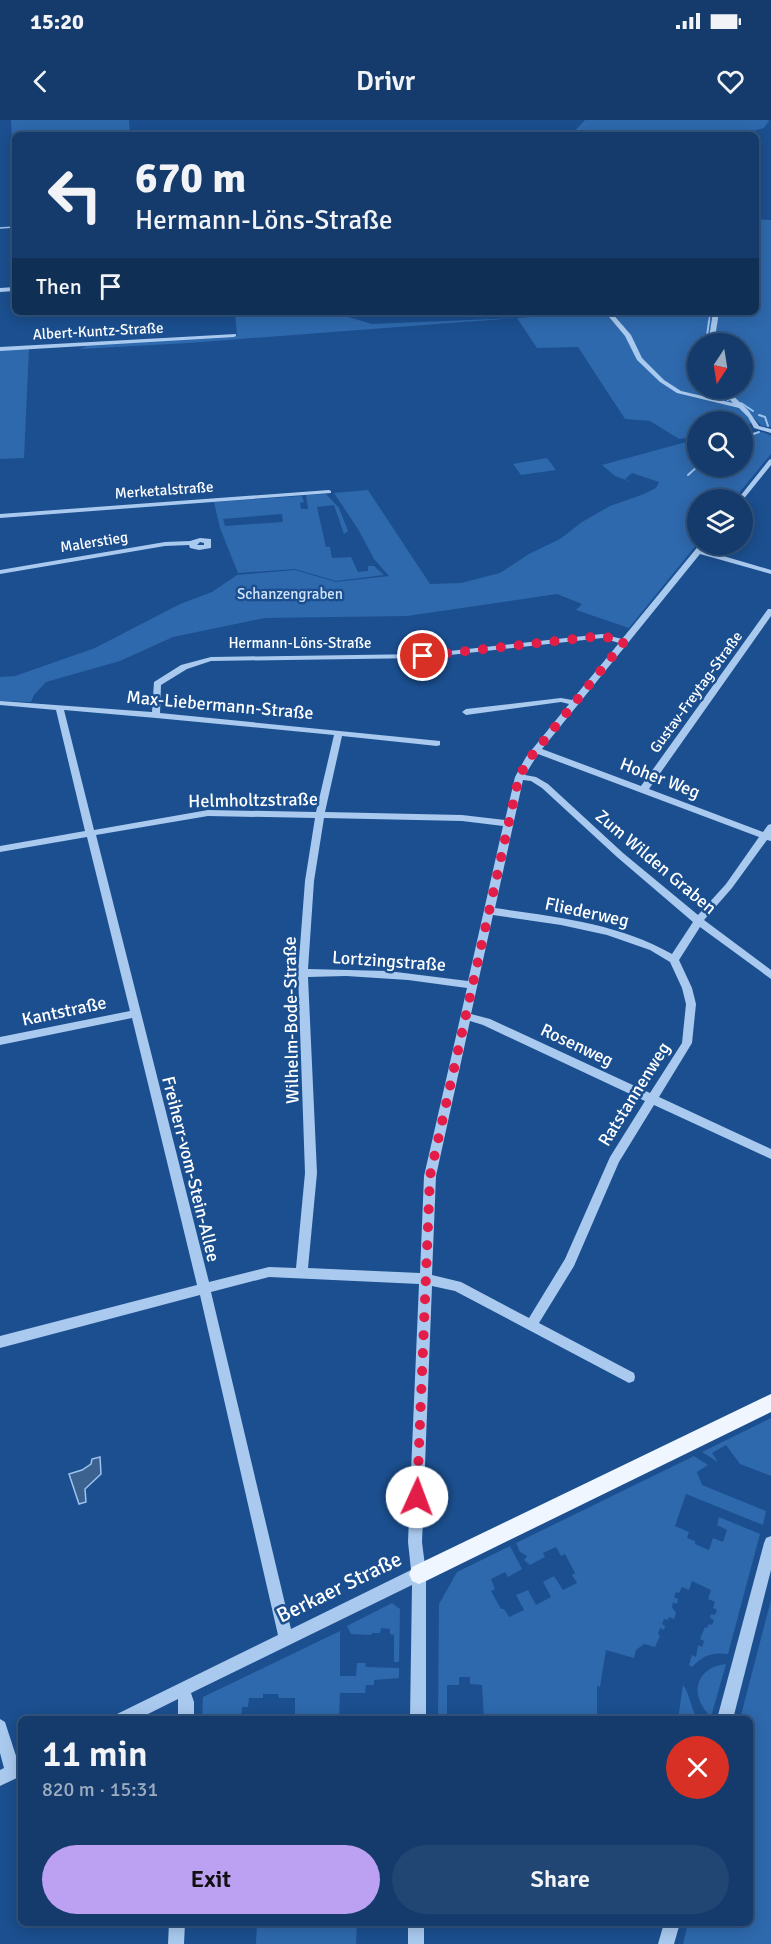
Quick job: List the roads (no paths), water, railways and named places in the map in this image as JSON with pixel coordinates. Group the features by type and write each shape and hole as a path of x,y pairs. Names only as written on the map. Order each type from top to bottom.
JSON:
{"main road":[{"name":"Berkaer Straße","path":"419,1574 771,1403"}],"street":[{"path":"611,315 628,335 639,359 662,381 679,392 739,406"},
{"path":"713,333 716,315"},
{"name":"Albert-Kuntz-Straße","path":"0,349 234,335"},
{"path":"732,399 752,417 756,427 771,431"},
{"path":"749,489 769,465"},
{"name":"Merketalstraße","path":"0,516 329,492"},
{"name":"Malerstieg","path":"0,572 165,544 192,543"},
{"path":"418,1716 419,1574 415,1542 430,1176 519,777 525,763 695,555"},
{"path":"721,555 771,572"},
{"name":"Gustav-Freytag-Straße","path":"644,789 771,611"},
{"name":"Hermann-Löns-Straße","path":"156,715 157,684 184,666 211,658 423,656 602,636 624,642"},
{"path":"466,712 561,700 574,703"},
{"name":"Max-Liebermann-Straße","path":"0,703 156,715 437,743"},
{"name":"Freiherr-vom-Stein-Allee","path":"59,707 219,1347 286,1639"},
{"name":"Wilhelm-Bode-Straße","path":"302,1272 312,1160 303,973 318,814 339,733"},
{"name":"Hoher Weg","path":"536,750 769,833"},
{"name":"Zum Wilden Graben","path":"519,777 533,779 545,786 588,828 700,922 771,975"},
{"name":"Helmholtzstraße","path":"0,849 208,813 462,818 509,824"},
{"path":"674,960 704,913 729,886 769,833"},
{"name":"Fliederweg","path":"489,911 613,932 656,948 674,960"},
{"name":"Ratstannenweg","path":"531,1324 570,1262 614,1160 687,1043 691,1005 687,988 674,960"},
{"name":"Lortzingstraße","path":"303,973 403,974 472,985"},
{"name":"Kantstraße","path":"0,1041 134,1014"},
{"name":"Rosenweg","path":"465,1016 486,1022 771,1154"},
{"path":"0,1342 269,1272 302,1272 426,1279 457,1286 628,1377"},
{"path":"726,1716 771,1544"},
{"name":"Berkaer Straße","path":"128,1716 419,1574"},
{"path":"182,1690 187,1702 186,1716"},
{"path":"0,1727 11,1772"},
{"path":"176,1944 177,1926"},
{"path":"416,1926 416,1944"},
{"path":"666,1944 671,1926"}],"waterway":[{"path":"0,228 12,227"},
{"path":"709,322 710,315"},
{"path":"707,333 709,321"},
{"path":"741,403 753,411"},
{"path":"759,415 765,417 768,426"},
{"path":"753,434 759,432"}],"park label":[{"name":"Schanzengraben","path":"290,594"}]}
